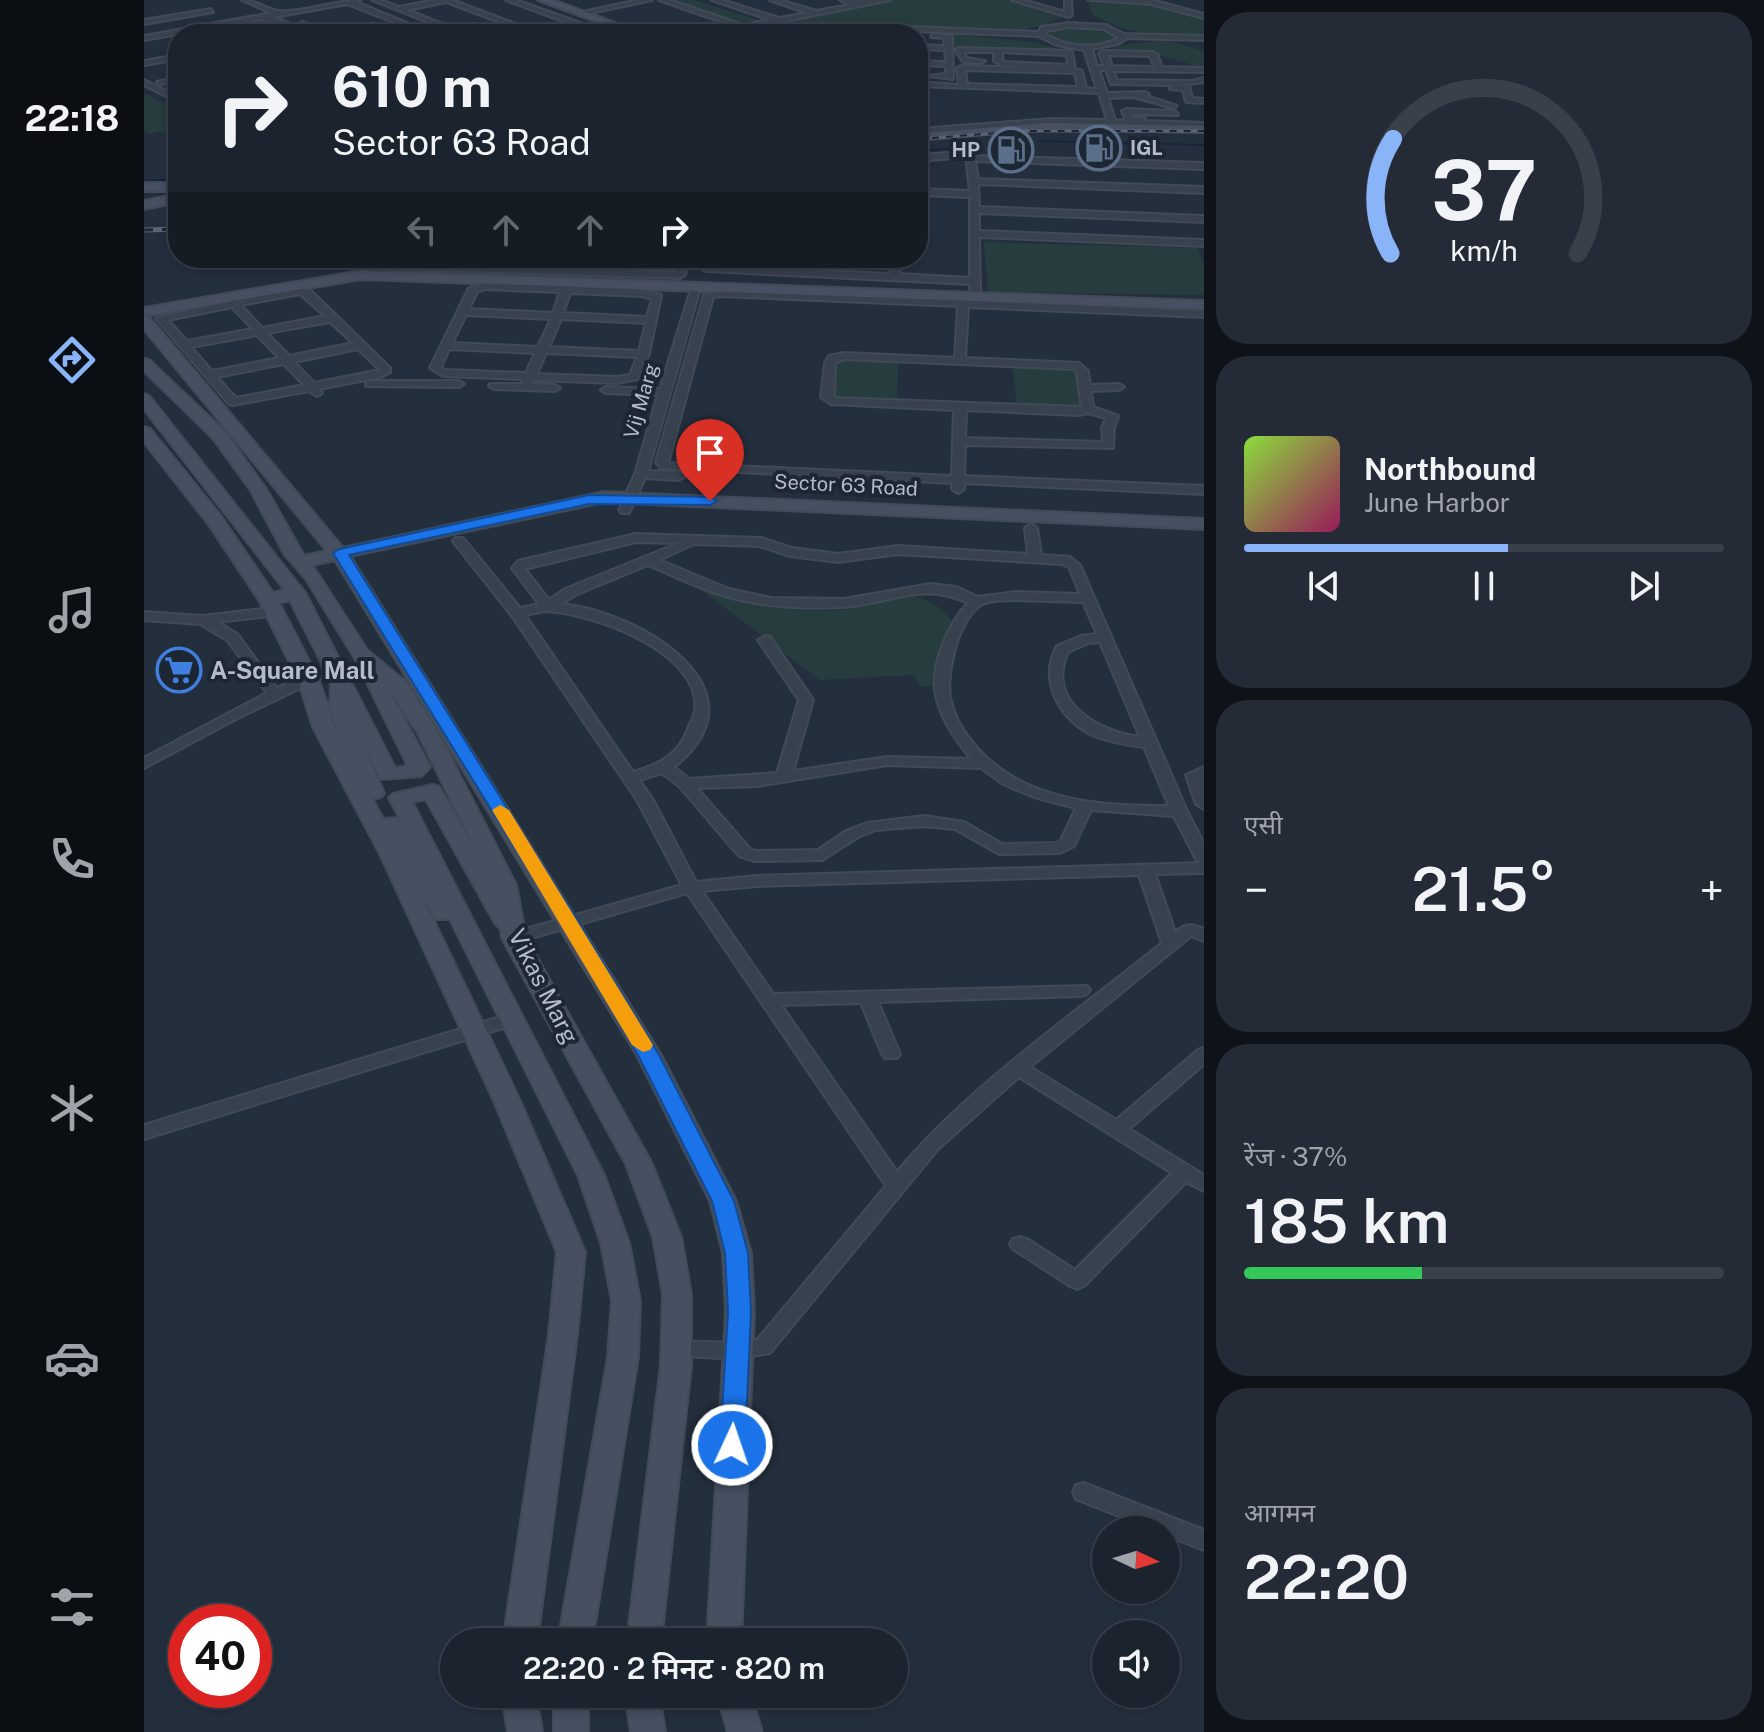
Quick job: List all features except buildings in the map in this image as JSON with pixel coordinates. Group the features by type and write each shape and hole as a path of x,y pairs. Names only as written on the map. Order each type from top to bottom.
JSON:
{"street":[{"path":"245,0 302,24"},
{"path":"228,24 358,0"},
{"path":"375,0 438,24"},
{"path":"398,9 447,0 511,24"},
{"path":"509,0 578,24"},
{"path":"543,0 620,24"},
{"path":"555,0 615,24"},
{"path":"584,0 607,8"},
{"path":"585,12 649,0"},
{"path":"662,0 735,24"},
{"path":"715,0 779,21"},
{"path":"773,0 816,14"},
{"path":"843,0 887,0"},
{"path":"1015,0 1069,15 1068,0"},
{"path":"1091,0 1151,2 1204,16"},
{"path":"1171,0 1190,6"},
{"path":"346,1 405,24"},
{"path":"762,24 859,5 860,2"},
{"path":"1176,9 1204,2"},
{"path":"199,5 236,21"},
{"path":"144,9 166,18"},
{"path":"144,22 211,11"},
{"path":"1083,12 1086,25"},
{"path":"769,17 792,13"},
{"path":"247,24 274,19 286,24"},
{"path":"1041,34 1052,27 1086,25 1116,30 1123,36 1204,38"},
{"path":"928,30 1041,34 1057,43 1087,46 1115,43 1123,36"},
{"path":"928,35 948,36 950,77 928,76"},
{"path":"144,40 168,37"},
{"path":"144,40 168,37"},
{"path":"1087,46 1112,122"},
{"path":"928,47 948,48"},
{"path":"959,50 998,50 1069,53 1073,67 963,60 959,50"},
{"path":"998,50 998,61"},
{"path":"1159,69 1153,54 1103,53 1114,82 1192,83 1203,87"},
{"path":"144,63 168,59"},
{"path":"1071,60 1110,69 1204,70"},
{"path":"928,63 949,64"},
{"path":"961,68 1078,71 1082,89 1014,87 963,86 961,68"},
{"path":"144,74 168,86"},
{"path":"1080,79 1098,80"},
{"path":"161,82 168,81"},
{"path":"144,82 168,95"},
{"path":"1014,87 1013,82 1069,83"},
{"path":"928,85 1137,96 1186,110 1181,125 1160,134 1099,134 1090,130 1095,125"},
{"path":"1114,96 1110,86 1186,88 1189,100 1204,101"},
{"path":"1181,125 1130,120 1126,111 1181,125 1204,138"},
{"path":"928,133 1051,121 1181,125"},
{"path":"928,143 1181,125"},
{"path":"928,133 1043,126 1204,125"},
{"path":"1026,138 1072,131 1043,126"},
{"path":"960,361 976,234 974,181 967,141"},
{"path":"928,158 970,156 1204,166"},
{"path":"974,181 1204,190"},
{"path":"144,188 168,187"},
{"path":"928,192 974,194"},
{"path":"144,202 168,199"},
{"path":"975,210 1204,220"},
{"path":"976,234 1204,243"},
{"path":"376,275 381,268"},
{"path":"472,268 680,275 682,268"},
{"path":"600,272 601,268"},
{"path":"706,268 895,276 969,294"},
{"path":"895,268 895,276"},
{"path":"376,275 568,285 657,297 644,354 634,377 528,382 389,381 233,402 161,318 231,300 376,275"},
{"path":"528,382 568,285"},
{"path":"664,392 528,382 443,373 435,368 473,290 484,286 696,285 1204,305"},
{"name":"Vij Marg","path":"696,285 641,474 958,484 1204,499"},
{"path":"144,312 306,292 386,370 220,424 179,442"},
{"path":"1204,314 969,294 709,295 662,462 664,466 672,467 958,484 1204,490"},
{"path":"231,300 315,391"},
{"path":"461,312 652,320"},
{"path":"184,345 333,318"},
{"path":"144,320 220,424 345,560 649,1055 723,1201 737,1253 740,1312 725,1628"},
{"path":"144,343 158,359 149,369"},
{"path":"210,375 361,345"},
{"path":"445,346 644,354"},
{"path":"959,441 1109,446 1108,428 1112,416 1087,409 831,401 827,397 830,363 838,357 1079,366 1083,371 1087,409"},
{"name":"Vikas Marg","path":"149,369 220,424 300,562 304,585 336,672 340,717 373,792 444,915 472,939 591,1175 615,1243 626,1301 623,1357 577,1628"},
{"path":"1085,388 1119,387"},
{"name":"Vikas Marg","path":"144,399 360,654 399,686 428,733 505,885 514,938 639,1164 667,1237 677,1294 676,1349 646,1628"},
{"path":"958,484 960,407"},
{"path":"144,432 214,519 270,606 308,679 323,727 391,854 571,1252 563,1335 522,1628"},
{"path":"191,458 197,454 212,453 243,485 258,489"},
{"path":"628,504 641,474"},
{"name":"Sector 63 Road","path":"270,606 345,560 589,499 628,504 1204,536"},
{"name":"Sector 63 Road","path":"300,562 345,560 459,541 628,504 1204,524"},
{"path":"1031,528 1035,559"},
{"path":"548,607 522,576 518,568 523,564 636,538 761,542 799,554 838,558 898,550 1065,560 1074,565 1179,811 1204,859"},
{"path":"548,607 570,592 697,540"},
{"path":"459,541 517,613 645,800 691,887 896,1186"},
{"path":"647,560 725,592 771,602 844,603 931,588 951,590 978,602 998,598 1089,598"},
{"path":"978,602 960,622 946,657 943,698 968,751 980,764 1047,797 1084,808 1130,812 1179,811"},
{"path":"144,616 203,620 270,606"},
{"path":"517,613 548,607 606,619 660,644 681,661 694,679 701,703 699,727 688,745 664,767 628,778"},
{"path":"203,620 232,637 275,695"},
{"path":"1106,638 1086,639 1062,649 1054,667 1057,683 1074,713 1094,730 1150,743"},
{"path":"765,640 806,700 784,776"},
{"path":"144,764 308,679 336,672 388,775 414,772 420,767 360,654"},
{"path":"685,784 757,781 887,761 980,764"},
{"path":"664,767 685,784 745,853 768,858 822,855 852,834 873,826 924,821 958,825 999,849 1060,848 1068,843 1084,808"},
{"path":"1204,771 1194,775 1204,804"},
{"path":"472,939 400,798 432,791 514,938 637,900 691,887 757,881 1204,868"},
{"path":"1145,870 1171,944"},
{"path":"676,1349 737,1351 763,1347 931,1144 1018,1068 1190,929 1204,936"},
{"path":"769,1000 1081,990"},
{"path":"867,996 891,1054"},
{"path":"144,1132 472,1029 513,1019"},
{"path":"1116,1130 1204,1054"},
{"path":"1018,1068 1204,1184"},
{"path":"1020,1244 1077,1281 1184,1172"},
{"path":"1084,1492 1204,1540"},
{"path":"521,1708 525,1732"},
{"path":"571,1708 571,1732"},
{"path":"644,1708 648,1732"},
{"path":"738,1708 745,1732"}],"green space":[{"path":"669,0 694,0 762,21 743,24"},
{"path":"893,0 1012,0 1065,15 1021,30 994,32 928,29 928,24 770,24"},
{"path":"1088,3 1153,5 1204,18 1204,36 1146,33 1118,27 1092,14"},
{"path":"1077,27 1098,29 1114,35 1114,39 1080,45 1063,42 1049,34 1054,30"},
{"path":"952,34 1031,42 1077,52 952,48"},
{"path":"1167,40 1204,51 1204,68 1151,53 1098,52 1133,43"},
{"path":"144,93 168,105 168,130 149,134 144,131"},
{"path":"984,242 1198,248 1204,264 1204,295 988,292"},
{"path":"835,359 898,362 897,401 832,399"},
{"path":"1013,368 1077,370 1084,410 1017,408"},
{"path":"690,581 767,605 807,610 848,609 909,597 926,600 940,608 951,620 937,659 933,686 920,686 914,675 820,680"}],"waterway":[{"path":"1039,141 1204,145"},
{"path":"928,150 953,148"},
{"path":"144,181 168,180"}],"railway":[{"path":"928,138 1024,131 1204,131"},
{"path":"144,230 168,229"}],"slow traffic":[{"path":"500,810 643,1045"}],"place":[{"name":"IGL","path":"1099,148"},
{"name":"HP","path":"1011,150"},
{"name":"A-Square Mall","path":"179,670"}],"route":[{"path":"710,501 619,497 589,499 340,553 649,1055 723,1201 737,1253 740,1312 732,1445"}]}
